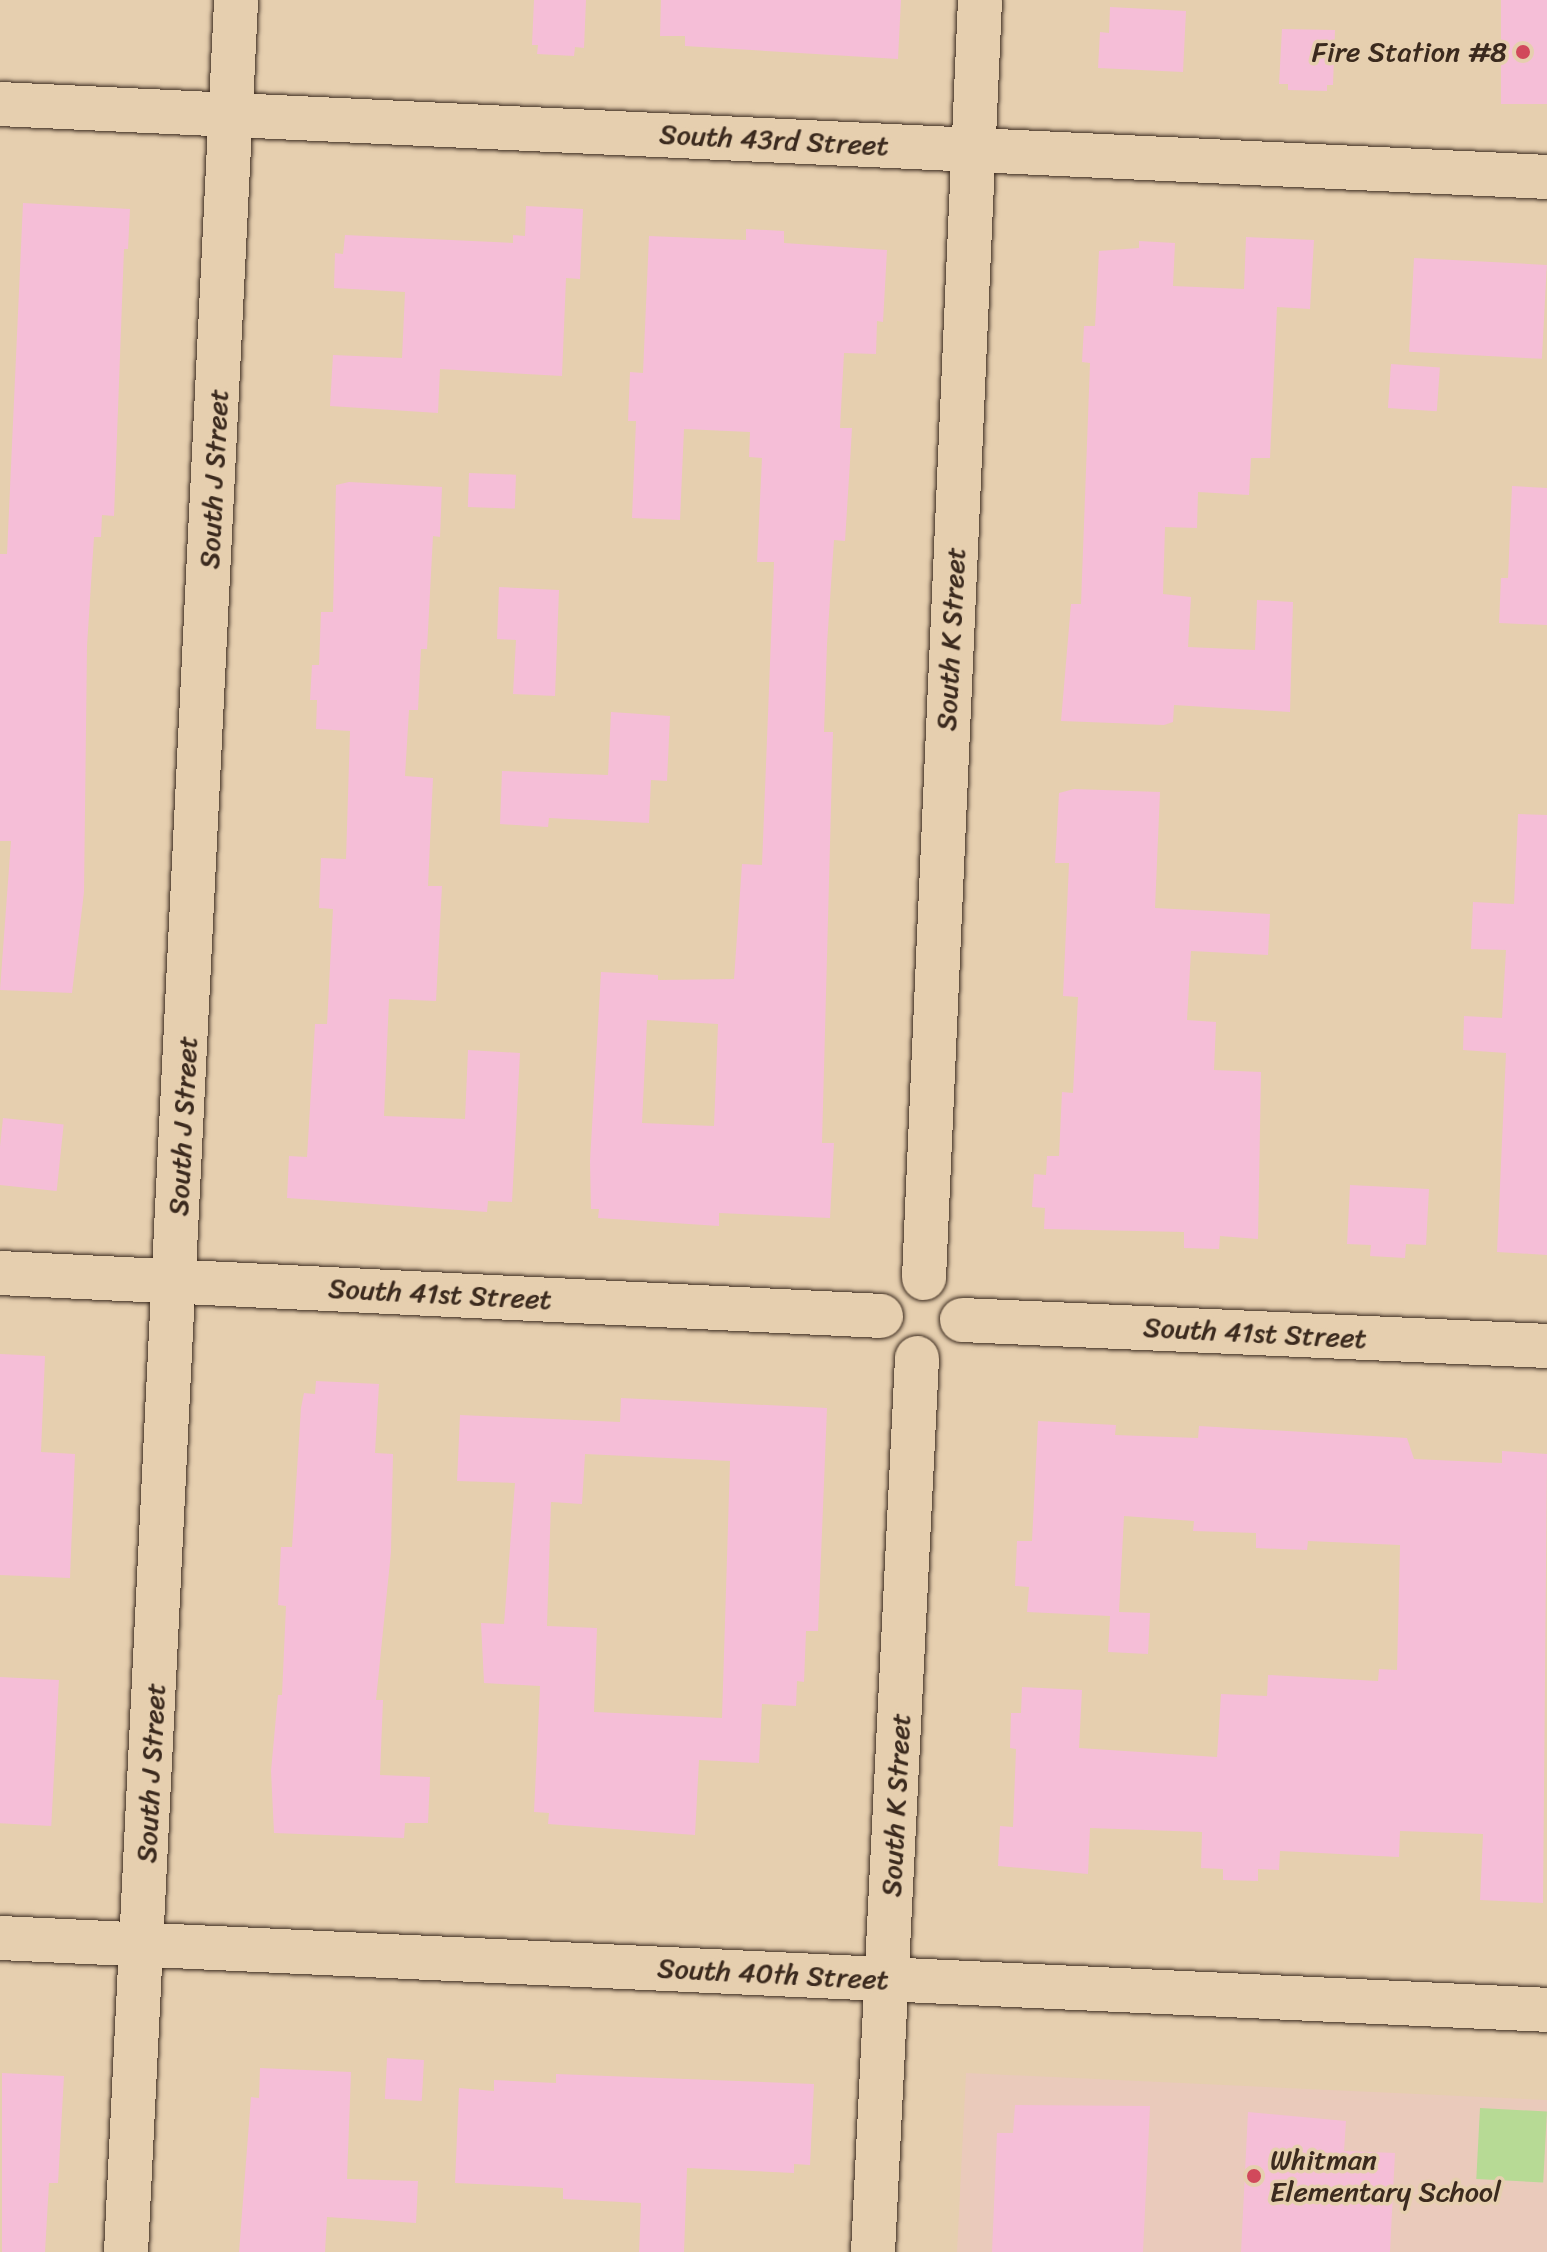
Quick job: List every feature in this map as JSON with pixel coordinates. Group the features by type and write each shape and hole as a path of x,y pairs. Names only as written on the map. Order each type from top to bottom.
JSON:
{"street":[{"name":"South J Street","path":"126,2252 176,1281 236,0"},
{"name":"South K Street","path":"924,1278 980,0"},
{"name":"South 43rd Street","path":"0,104 1547,177"},
{"name":"South 41st Street","path":"0,1273 881,1316"},
{"path":"924,1278 948,1286 962,1320 953,1345 930,1358 917,1358 887,1339 881,1316 889,1292 911,1279 924,1278"},
{"name":"South 41st Street","path":"962,1320 1547,1346"},
{"name":"South K Street","path":"873,2252 917,1358"},
{"name":"South 40th Street","path":"0,1938 1547,2010"}],"shaded area":[{"name":"Whitman Elementary School","path":"966,2073 1547,2100 1547,2252 957,2252"}],"green space":[{"path":"1480,2108 1547,2112 1543,2182 1476,2179"}],"building":[{"path":"534,0 586,0 584,48 575,47 574,56 537,54 538,45 532,45"},
{"path":"661,0 901,0 898,59 685,46 685,36 660,36"},
{"name":"Fire Station #8","path":"1501,0 1547,0 1547,104 1501,104"},
{"path":"1110,7 1186,11 1183,72 1098,68 1100,32 1109,33"},
{"path":"1282,29 1335,30 1333,85 1327,85 1327,91 1288,90 1288,84 1279,84"},
{"path":"23,203 130,209 128,249 124,249 114,516 102,515 101,537 94,537 87,646 84,892 72,993 0,990 11,841 0,841 0,554 7,554"},
{"path":"526,206 583,209 580,279 566,278 562,376 440,369 438,413 330,406 333,355 402,358 405,292 334,288 335,253 343,254 345,235 513,243 513,235 525,236"},
{"path":"746,229 784,231 784,243 887,250 883,322 877,321 876,354 844,353 840,428 852,428 845,541 834,540 824,732 833,732 822,1143 834,1143 830,1218 719,1213 719,1226 598,1218 599,1209 591,1209 590,1161 601,972 658,975 658,980 734,979 742,864 762,865 774,562 757,562 762,458 749,457 750,432 684,429 680,520 632,518 636,421 628,421 630,372 643,373 649,236 746,240","holes":["647,1020 718,1024 714,1126 642,1123"]},
{"path":"1246,237 1314,240 1310,309 1277,307 1270,458 1251,458 1249,495 1198,492 1197,528 1165,527 1163,594 1191,597 1188,647 1255,650 1257,600 1293,602 1290,712 1174,705 1173,722 1164,725 1061,721 1071,604 1081,604 1090,363 1082,362 1084,326 1095,326 1099,251 1139,248 1139,241 1175,243 1173,286 1244,289"},
{"path":"1414,258 1547,265 1542,359 1409,352"},
{"path":"1391,364 1440,367 1437,411 1388,408"},
{"path":"469,473 516,475 515,509 468,507"},
{"path":"349,482 442,487 440,537 433,536 427,649 421,649 418,710 409,710 405,776 433,778 428,886 442,886 436,1001 389,999 384,1116 465,1119 468,1050 520,1053 512,1202 488,1201 487,1212 287,1198 289,1156 307,1157 315,1024 327,1024 333,909 319,908 321,858 346,859 350,731 316,729 317,700 310,700 312,665 319,665 321,612 333,612 336,485"},
{"path":"1512,486 1547,488 1547,625 1499,623 1501,578 1508,578"},
{"path":"499,587 559,590 555,696 513,694 516,640 497,639"},
{"path":"611,712 670,716 667,781 651,780 649,823 549,818 548,827 500,824 502,771 608,775"},
{"path":"1074,789 1160,792 1155,908 1270,914 1268,955 1191,951 1187,1020 1216,1022 1214,1070 1261,1072 1258,1239 1220,1236 1219,1249 1184,1248 1184,1232 1044,1229 1045,1208 1032,1207 1034,1174 1046,1175 1047,1156 1059,1156 1062,1092 1073,1093 1078,997 1063,996 1069,863 1055,863 1059,793"},
{"path":"1518,814 1547,815 1547,1255 1497,1252 1506,1053 1463,1050 1464,1016 1502,1018 1506,950 1471,949 1473,902 1514,904"},
{"path":"3,1118 64,1124 57,1191 0,1185"},
{"path":"1350,1185 1429,1189 1426,1245 1406,1244 1405,1258 1370,1256 1371,1245 1347,1244"},
{"path":"0,1354 45,1356 41,1452 75,1454 70,1578 0,1575"},
{"path":"316,1381 379,1384 375,1453 393,1454 391,1552 376,1700 383,1700 380,1775 430,1777 428,1823 405,1823 404,1838 274,1833 271,1771 278,1695 282,1695 286,1606 278,1605 281,1547 292,1547 301,1408 304,1393 315,1394"},
{"path":"621,1398 827,1408 818,1631 806,1631 804,1682 797,1681 796,1706 762,1704 759,1763 699,1760 695,1835 548,1824 549,1813 534,1812 540,1686 484,1683 481,1623 504,1624 515,1483 457,1481 460,1415 620,1422","holes":["585,1454 730,1461 722,1718 594,1712 597,1628 547,1626 551,1502 582,1504"]},
{"path":"1038,1421 1116,1425 1115,1435 1198,1438 1199,1426 1407,1438 1414,1459 1502,1463 1502,1451 1547,1454 1543,1903 1480,1900 1483,1834 1400,1831 1399,1857 1280,1851 1279,1870 1258,1869 1258,1881 1223,1880 1223,1869 1201,1868 1202,1832 1090,1828 1088,1874 998,1866 1000,1826 1013,1827 1016,1749 1010,1748 1011,1713 1021,1713 1022,1687 1082,1690 1079,1748 1217,1757 1221,1694 1267,1696 1268,1675 1378,1681 1379,1669 1397,1670 1400,1545 1308,1541 1307,1550 1256,1548 1256,1533 1193,1531 1194,1521 1124,1516 1119,1612 1150,1613 1148,1654 1108,1652 1110,1616 1027,1612 1029,1587 1015,1586 1017,1541 1032,1541"},
{"path":"0,1677 59,1680 51,1826 0,1823"},
{"path":"387,2058 424,2060 422,2101 385,2099"},
{"path":"260,2068 351,2072 347,2179 418,2181 416,2223 327,2217 325,2252 239,2252 251,2097 259,2098"},
{"path":"2,2073 64,2076 58,2183 49,2183 45,2252 2,2252"},
{"path":"556,2074 814,2084 810,2165 794,2164 794,2173 687,2168 684,2252 639,2252 641,2203 563,2199 563,2188 455,2183 459,2088 494,2091 494,2080 556,2083"},
{"path":"1015,2105 1150,2106 1143,2252 992,2252 997,2133 1013,2133"},
{"path":"1248,2112 1346,2121 1344,2151 1395,2153 1390,2252 1241,2252"}],"place":[{"name":"Fire Station #8","path":"1523,52"},
{"name":"Whitman Elementary School","path":"1254,2176"}]}
